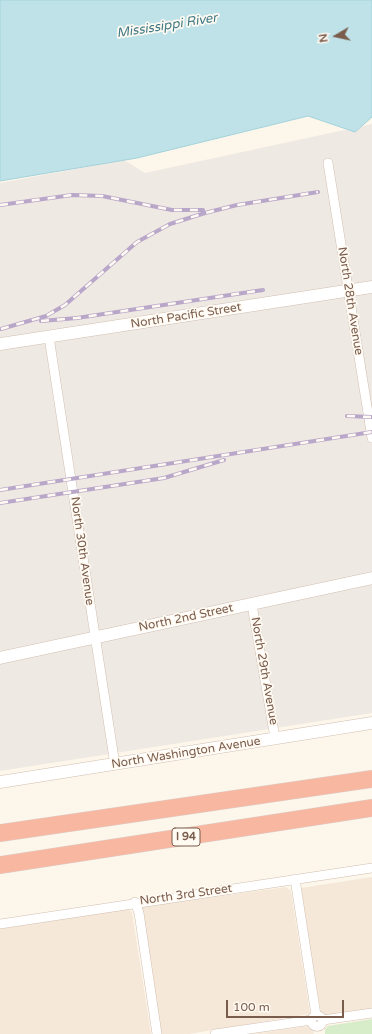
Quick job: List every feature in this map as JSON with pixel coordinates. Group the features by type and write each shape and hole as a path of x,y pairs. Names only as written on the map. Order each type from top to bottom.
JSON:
{"highway":[{"path":"0,833 372,779"},
{"name":"I 94","path":"0,865 372,808"}],"street":[{"name":"North 28th Avenue","path":"328,163 372,438"},
{"name":"North Pacific Street","path":"0,344 372,287"},
{"name":"North 30th Avenue","path":"49,337 115,765"},
{"name":"North 2nd Street","path":"0,658 372,578"},
{"name":"North 29th Avenue","path":"252,604 275,738"},
{"name":"North Washington Avenue","path":"0,782 115,765 372,722"},
{"name":"North 3rd Street","path":"0,924 135,902 372,868"},
{"path":"295,880 318,1023"},
{"path":"135,902 139,913 157,1034"},
{"path":"215,1034 318,1023 372,1013"}],"shaded area":[{"path":"372,124 372,713 0,771 0,183 124,160 145,173"},
{"path":"372,877 372,1009 324,1016 321,1013 300,891 301,888"},
{"path":"286,887 291,891 310,1014 189,1034 161,1034 141,907"},
{"path":"127,909 132,912 151,1034 0,1034 0,929"},
{"path":"308,1026 311,1027 314,1034 254,1034"}],"green space":[{"path":"372,1019 372,1034 325,1034 325,1029 328,1026"}],"water":[{"name":"Mississippi River","path":"0,0 372,0 372,117 355,132 308,116 137,158 0,181"}],"railway":[{"path":"1,329 46,316 65,305 137,242 170,224 237,205 318,192"},
{"path":"0,205 72,195 102,196 172,210 203,210"},
{"path":"41,321 77,318 263,290"},
{"path":"347,416 372,417"},
{"path":"0,490 372,432"},
{"path":"0,503 164,478 224,460"}]}
